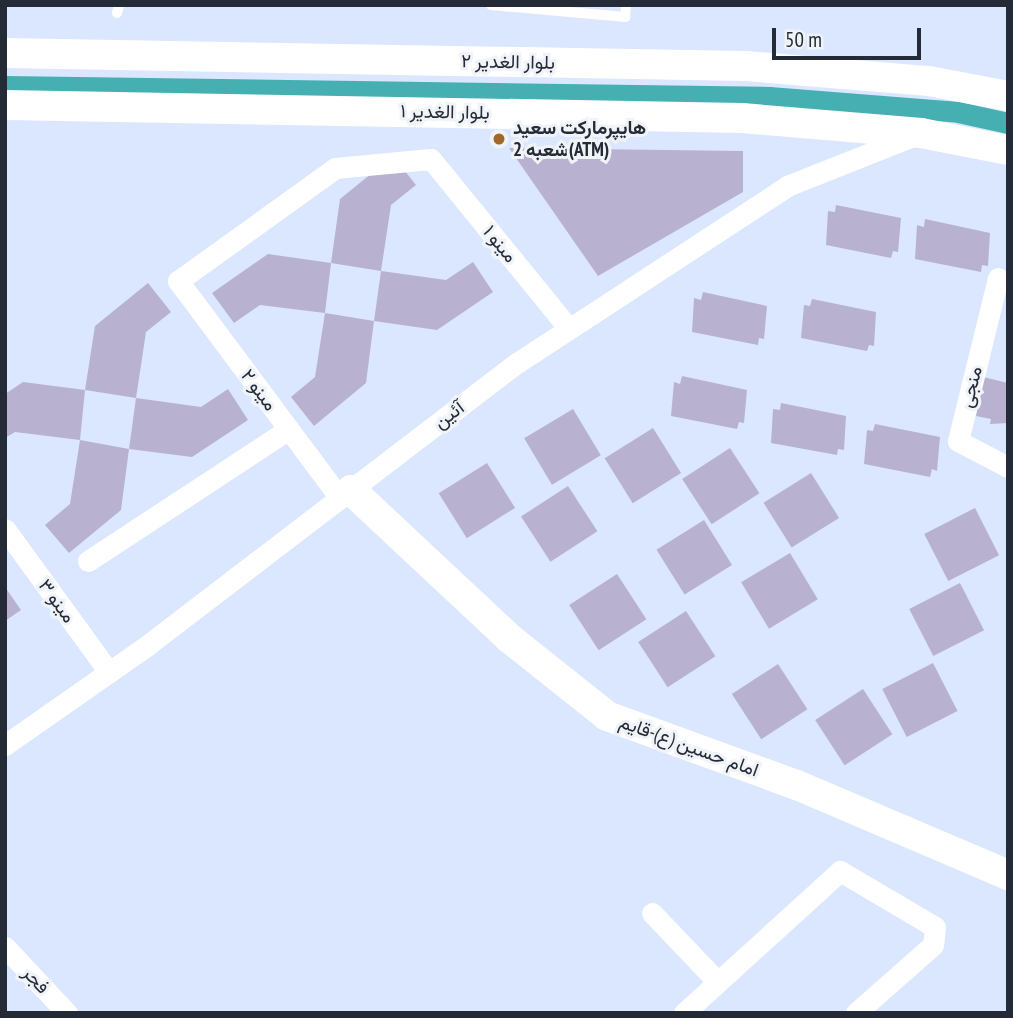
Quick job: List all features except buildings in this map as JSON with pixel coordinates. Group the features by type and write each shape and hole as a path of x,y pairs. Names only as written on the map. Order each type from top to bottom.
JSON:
{"street":[{"name":"بلوار الغدیر ۲","path":"5,53 745,66 929,81 1008,96"},
{"name":"بلوار الغدیر ۱","path":"5,105 742,118 921,133 1008,150"},
{"name":"آئین","path":"5,745 109,672 569,329 787,186 921,133"},
{"name":"مینو ۱","path":"431,159 569,329"},
{"name":"مینو ۲","path":"346,494 289,429 178,281 335,168 431,159"},
{"name":"منجی","path":"998,278 958,441 1008,467"},
{"path":"88,561 289,429"},
{"name":"امام حسین (ع)-قایم","path":"346,494 509,638 607,716 797,785 1008,875"},
{"name":"مینو ۳","path":"5,529 109,672"},
{"path":"684,1013 840,871 935,927 933,945 856,1013"},
{"path":"652,913 718,982"},
{"name":"فجر","path":"5,947 67,1013"}],"lane":[{"path":"491,5 625,17 626,5"}],"waterway":[{"path":"5,86 769,97 958,112 1008,123"}],"place":[{"name":"هایپرمارکت سعید شعبه 2(ATM)","path":"499,139"}]}
